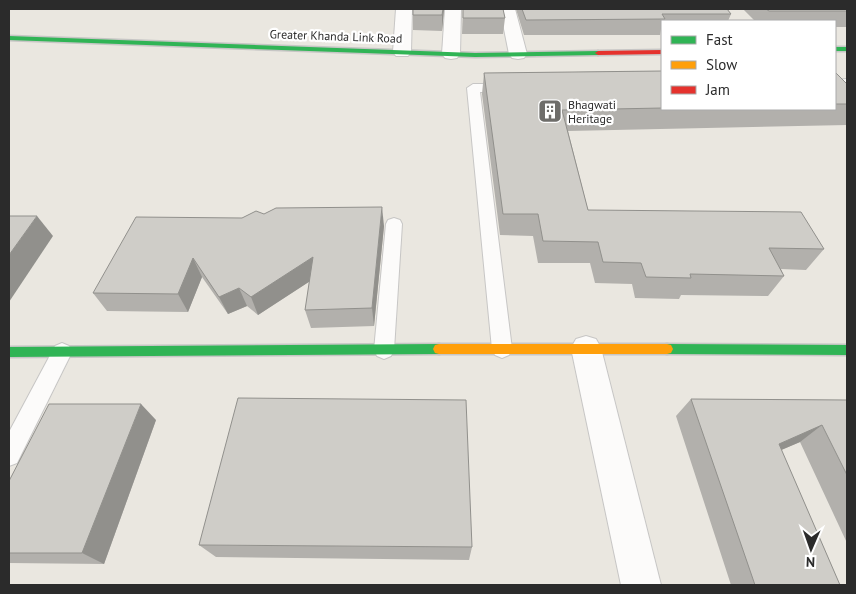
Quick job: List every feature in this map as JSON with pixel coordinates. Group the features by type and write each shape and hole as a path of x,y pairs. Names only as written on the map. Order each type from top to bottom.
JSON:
{"street":[{"path":"402,52 404,9"},
{"path":"446,9 447,54"},
{"path":"447,54 453,9"},
{"path":"507,9 518,54"},
{"name":"Greater Khanda Link Road","path":"9,38 447,54 661,52"},
{"path":"586,348 641,585"},
{"path":"9,352 586,348 847,350"}],"lane":[{"path":"502,349 472,88 522,87"},
{"path":"384,350 394,224"},
{"path":"9,455 62,352"}],"building":[{"path":"413,9 443,9 442,15 413,15"},
{"path":"463,9 503,9 505,18 463,18"},
{"path":"522,9 727,9 731,14 662,14 665,19 526,20"},
{"path":"766,9 847,9 847,11 769,11"},
{"path":"661,71 661,108 562,110 588,210 801,212 824,249 769,248 784,276 690,274 691,278 646,277 641,263 603,262 598,242 543,241 538,214 503,214 484,73"},
{"path":"836,73 847,84 847,104 836,104"},
{"path":"382,207 372,308 305,310 313,257 251,297 239,288 219,297 193,258 178,294 93,293 136,217 242,218 256,211 264,214 276,208"},
{"path":"9,216 37,216 9,255"},
{"path":"238,398 466,400 472,547 199,545"},
{"path":"691,399 847,400 847,475 822,425 779,444 840,585 755,585"},
{"path":"49,404 141,404 82,553 9,553 9,481"}],"traffic: fast":[{"path":"9,38 475,55 598,53"},
{"path":"836,49 847,49"},
{"path":"9,352 439,349"},
{"path":"667,349 847,350"}],"traffic: slow":[{"path":"439,349 667,349"}],"traffic: jam":[{"path":"598,53 661,52"}],"place":[{"name":"Bhagwati Heritage","path":"550,111"}]}
